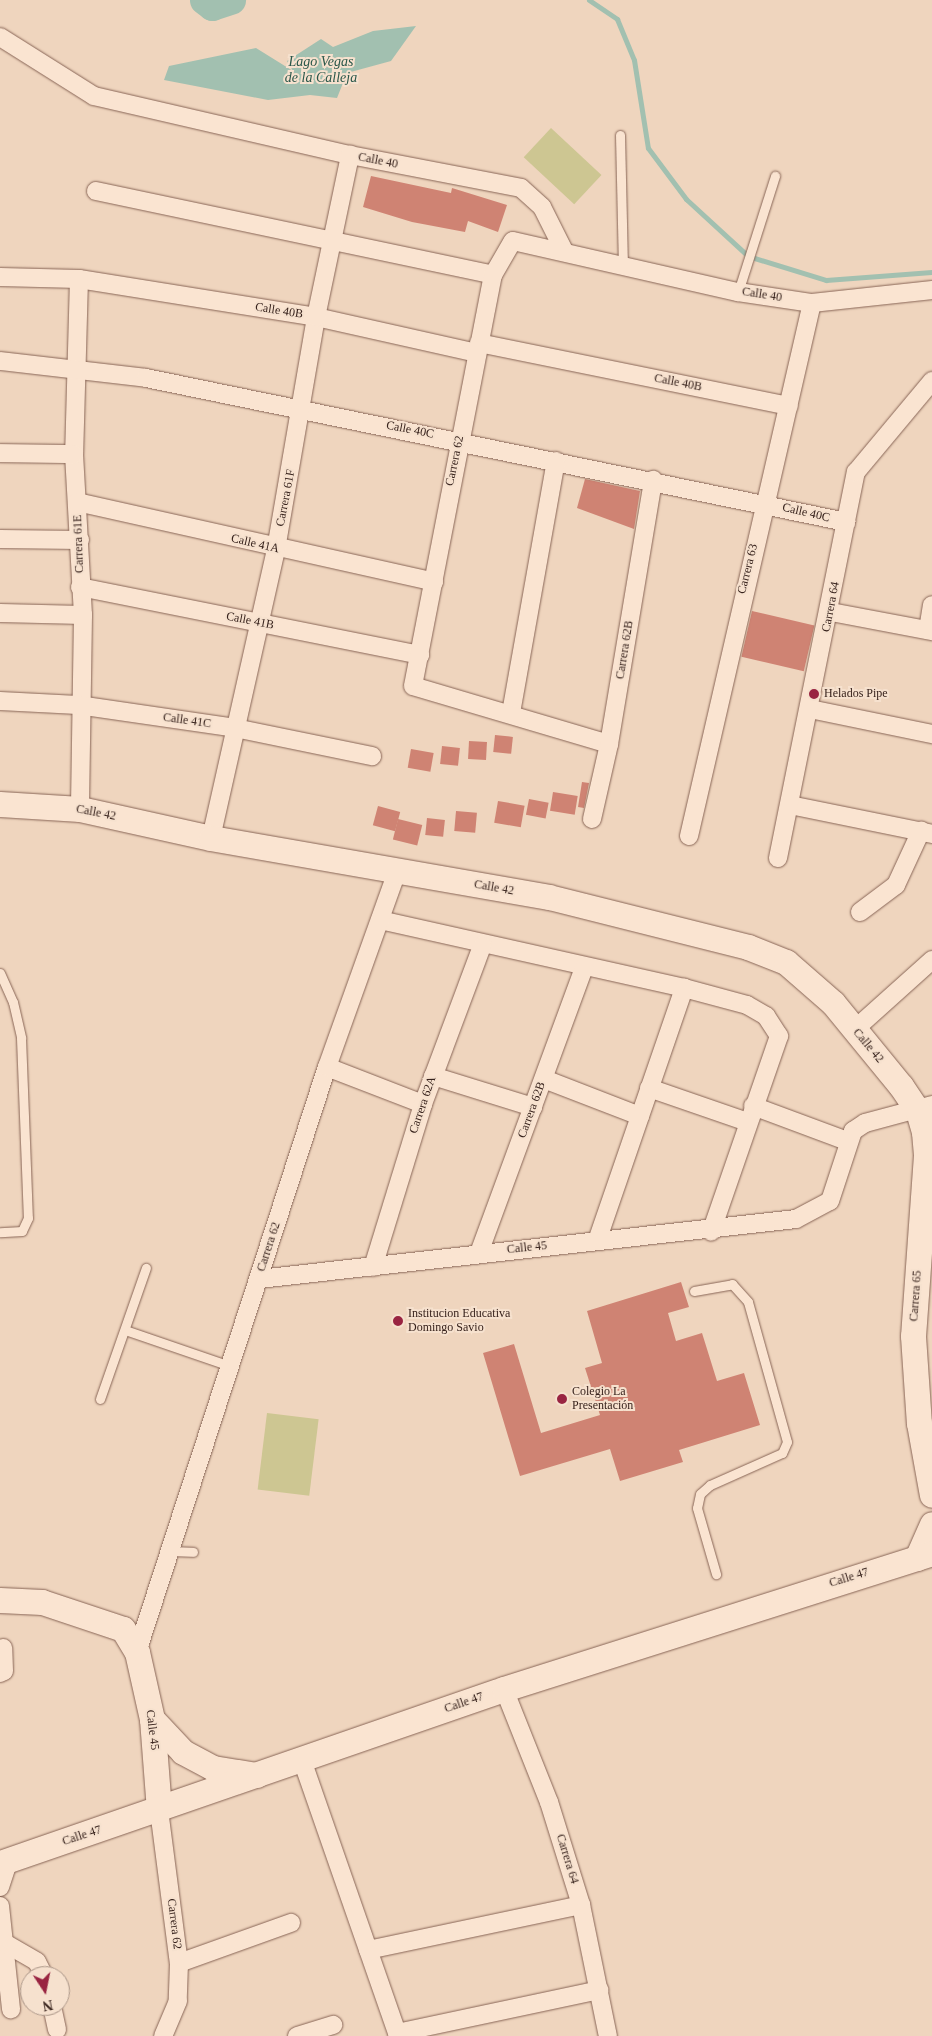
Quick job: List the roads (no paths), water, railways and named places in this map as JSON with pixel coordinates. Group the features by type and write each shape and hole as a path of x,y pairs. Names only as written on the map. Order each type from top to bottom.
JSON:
{"street":[{"name":"Calle 40","path":"0,37 94,96 350,155 521,188 542,207 564,251"},
{"name":"Carrera 61F","path":"211,838 258,622 276,549 316,317 350,155"},
{"path":"96,191 331,239 493,275"},
{"name":"Calle 40","path":"513,241 564,251 623,266 740,284 812,303 932,290"},
{"name":"Carrera 62","path":"511,713 413,686 434,582 459,440 493,275 513,241"},
{"name":"Calle 40B","path":"0,277 79,279 316,317 789,406"},
{"name":"Carrera 61E","path":"79,279 74,454 80,540 82,615 78,705 80,809"},
{"name":"Carrera 63","path":"689,836 812,303"},
{"name":"Calle 40C","path":"0,361 76,368 301,408 846,522"},
{"name":"Carrera 64","path":"778,858 831,612 856,472 932,381"},
{"path":"0,454 74,454"},
{"path":"556,461 511,713 609,744"},
{"name":"Carrera 62B","path":"592,819 609,744 652,480"},
{"name":"Calle 41A","path":"77,502 276,549 434,582"},
{"path":"0,540 80,540"},
{"name":"Calle 41B","path":"80,587 420,655"},
{"path":"831,612 930,631 932,605"},
{"path":"0,613 82,615"},
{"name":"Calle 41C","path":"0,701 78,705 235,728 372,756"},
{"path":"810,709 932,734"},
{"path":"790,805 927,832 896,885 860,912"},
{"name":"Calle 42","path":"5,806 80,809 211,838 285,857 398,871 549,898 748,947 786,962 813,983 925,1108"},
{"name":"Carrera 62","path":"134,1627 168,1551 233,1367 259,1279 327,1067 398,871"},
{"path":"380,920 482,946 684,988 746,1005 766,1016 779,1036 750,1114 711,1232"},
{"name":"Carrera 62A","path":"373,1267 423,1104 482,946"},
{"path":"854,1030 932,960"},
{"name":"Carrera 62B","path":"479,1253 584,967"},
{"path":"597,1241 684,988"},
{"path":"327,1067 423,1104"},
{"path":"434,1076 533,1108"},
{"path":"544,1079 640,1116"},
{"path":"649,1088 847,1141 865,1123 925,1108"},
{"name":"Carrera 65","path":"925,1108 926,1155 913,1336 915,1383 932,1495"},
{"name":"Calle 45","path":"259,1279 479,1253 711,1232 796,1219 830,1201 847,1141"},
{"path":"924,1556 932,1524"},
{"name":"Calle 47","path":"5,1862 160,1810 504,1689 924,1556"},
{"path":"0,1600 42,1602 134,1627"},
{"name":"Calle 45","path":"134,1627 137,1652 152,1719 160,1810"},
{"path":"0,1673 4,1671 3,1648"},
{"name":"Carrera 64","path":"504,1689 550,1802 581,1905 608,2036"},
{"path":"152,1719 183,1752 212,1768 257,1775"},
{"path":"302,1760 397,2035 598,1990"},
{"name":"Carrera 62","path":"160,1810 179,1963 178,2001 163,2036"},
{"path":"0,1887 5,1862"},
{"path":"368,1950 581,1905"},
{"path":"0,1906 11,2009"},
{"path":"179,1963 291,1923"},
{"path":"3,1942 37,1962 39,1966"},
{"path":"54,2016 57,2029"},
{"path":"297,2036 333,2025"}],"lane":[{"path":"620,135 623,266"},
{"path":"740,284 775,176"},
{"path":"0,973 13,1002 21,1038 28,1218 22,1231 0,1232"},
{"path":"100,1400 146,1268"},
{"path":"694,1291 732,1284 748,1302 787,1442 782,1453 710,1485 700,1494 697,1508 716,1574"},
{"path":"125,1330 233,1367"},
{"path":"168,1551 193,1552"}],"water":[{"name":"Lago Vegas de la Calleja","path":"416,26 391,61 347,73 337,98 310,95 268,100 164,80 169,66 256,48 293,71 287,61 321,39 333,47 373,31"}],"waterway":[{"path":"204,0 212,6 231,0"},
{"path":"589,0 617,19 634,60 648,148 686,199 748,256 826,280 932,272"}],"place":[{"name":"Helados Pipe","path":"814,694"},
{"name":"Institucion Educativa Domingo Savio","path":"398,1321"},
{"name":"Colegio La Presentación","path":"562,1399"}]}
